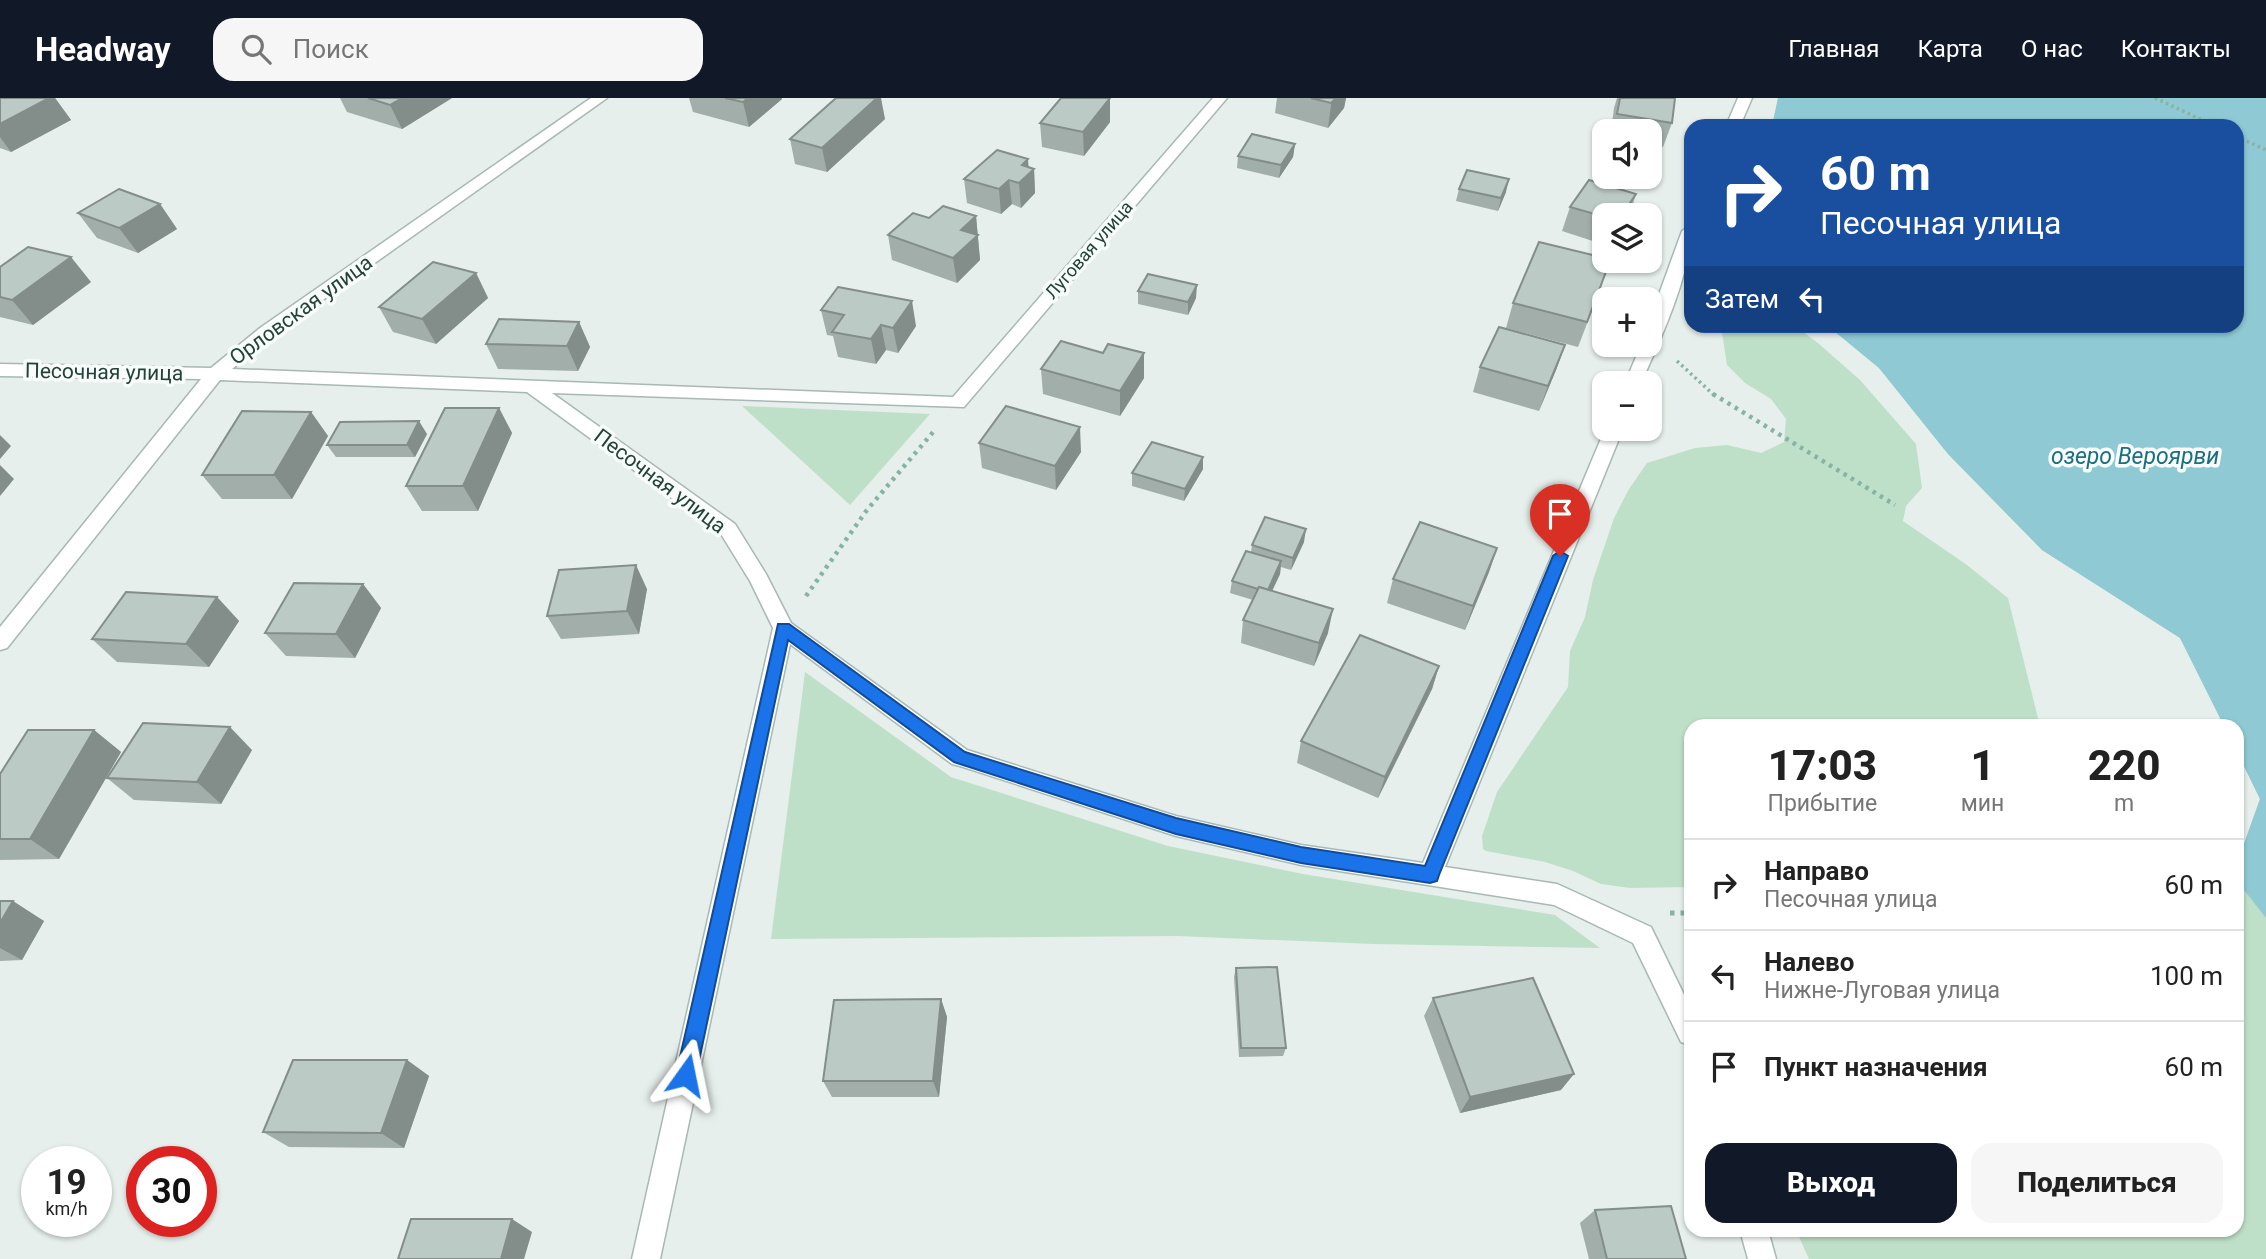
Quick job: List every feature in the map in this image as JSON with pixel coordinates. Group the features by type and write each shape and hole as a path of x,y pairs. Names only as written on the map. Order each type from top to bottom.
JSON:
{"street":[{"name":"Орловская улица","path":"0,642 215,374 265,332 600,98"},
{"name":"Луговая улица","path":"958,403 1220,98"},
{"path":"1736,119 1745,98"},
{"path":"1662,309 1684,248"},
{"name":"Песочная улица","path":"0,370 215,374 531,386 728,529 759,579 783,628 960,757 1176,826 1301,855 1557,895 1642,935 1684,1021"},
{"path":"531,386 958,403"},
{"path":"1430,875 1609,441"},
{"path":"646,1259 783,628"},
{"path":"1756,1237 1762,1259"}],"path":[{"path":"2155,98 2200,119"},
{"path":"2244,140 2266,150"},
{"path":"1662,351 1692,380 1739,414 1813,454 1895,505"},
{"path":"783,628 867,510 958,403"}],"green space":[{"name":"озеро Вероярви","path":"1778,98 2266,98 2266,1259 1809,1259 1799,1237 2244,1237 2244,844 2260,799 2244,766 2244,719 2220,719 2180,638 2042,550 1948,454 1879,368 1836,333 2244,333 2244,119 1774,119"},
{"path":"1722,333 1804,333 1860,380 1916,444 1922,488 1906,506 1903,521 1967,565 2008,598 2038,719 1684,719 1684,887 1630,888 1601,884 1545,862 1486,851 1483,849 1482,836 1497,792 1568,687 1570,651 1585,617 1593,580 1614,518 1647,463 1695,448 1727,445 1761,453 1784,442 1786,419 1771,399 1745,383 1727,365"},
{"path":"742,406 930,414 850,505"},
{"path":"805,672 951,777 1168,846 1303,874 1555,915 1600,948 1373,944 1177,936 771,939"}],"water":[{"name":"озеро Вероярви","path":"1778,98 2266,98 2266,918 2244,890 2244,844 2260,799 2244,766 2244,719 2220,719 2180,638 2042,550 1948,454 1879,368 1836,333 2244,333 2244,119 1774,119"}],"building":[{"path":"0,98 49,98 0,124"},
{"path":"368,98 402,98 390,105"},
{"path":"725,98 748,98 743,102"},
{"path":"836,98 877,98 822,148 790,139"},
{"path":"1061,98 1110,98 1083,132 1040,123"},
{"path":"1311,98 1336,98 1331,103"},
{"path":"1620,98 1675,98 1672,123 1662,121 1662,119 1617,114"},
{"path":"1252,134 1295,144 1281,165 1238,156"},
{"path":"997,150 1028,159 1022,165 1034,169 1019,183 1009,180 999,189 964,179"},
{"path":"1467,170 1509,179 1501,198 1459,189"},
{"path":"1589,180 1592,181 1592,189 1619,189 1636,194 1630,203 1592,203 1592,213 1570,207"},
{"path":"119,189 160,204 119,228 78,213"},
{"path":"943,206 976,216 961,230 978,235 953,258 888,235 913,213 929,218"},
{"path":"1539,242 1592,255 1592,273 1605,273 1600,287 1592,287 1592,309 1587,322 1513,303"},
{"path":"28,247 71,257 12,300 0,297 0,267"},
{"path":"433,262 476,273 422,319 379,307"},
{"path":"1148,274 1197,285 1188,302 1138,291"},
{"path":"838,287 912,301 893,328 881,325 871,339 832,332 844,315 821,310"},
{"path":"499,319 579,322 567,346 486,344"},
{"path":"1499,327 1565,345 1548,386 1480,367"},
{"path":"1061,341 1103,353 1108,344 1144,353 1120,391 1041,369"},
{"path":"1006,406 1080,427 1055,466 979,443"},
{"path":"445,408 499,408 463,486 406,486"},
{"path":"242,411 311,412 274,475 202,475"},
{"path":"419,421 407,445 327,445 340,422"},
{"path":"1152,442 1203,457 1185,489 1132,473"},
{"path":"1265,517 1306,529 1293,558 1252,545"},
{"path":"1420,522 1497,548 1473,606 1393,579"},
{"path":"1246,551 1281,561 1268,590 1232,581"},
{"path":"636,565 627,611 547,616 559,570"},
{"path":"294,583 363,584 336,634 265,633"},
{"path":"1259,587 1333,609 1319,643 1243,620"},
{"path":"126,592 217,597 186,644 92,639"},
{"path":"1360,635 1439,666 1385,777 1301,741"},
{"path":"143,723 230,727 197,782 107,778"},
{"path":"28,730 94,730 30,839 0,839 0,774"},
{"path":"0,901 13,901 0,923"},
{"path":"1277,967 1286,1048 1241,1048 1236,968"},
{"path":"1533,978 1574,1074 1470,1097 1433,998"},
{"path":"941,999 933,1081 823,1081 834,1000"},
{"path":"293,1060 407,1060 381,1133 263,1132"},
{"path":"1671,1206 1686,1259 1607,1259 1595,1210"},
{"path":"411,1219 512,1219 501,1259 398,1259"}],"route":[{"path":"686,1075 783,628 960,757 1176,826 1301,855 1430,875 1560,556"}]}
